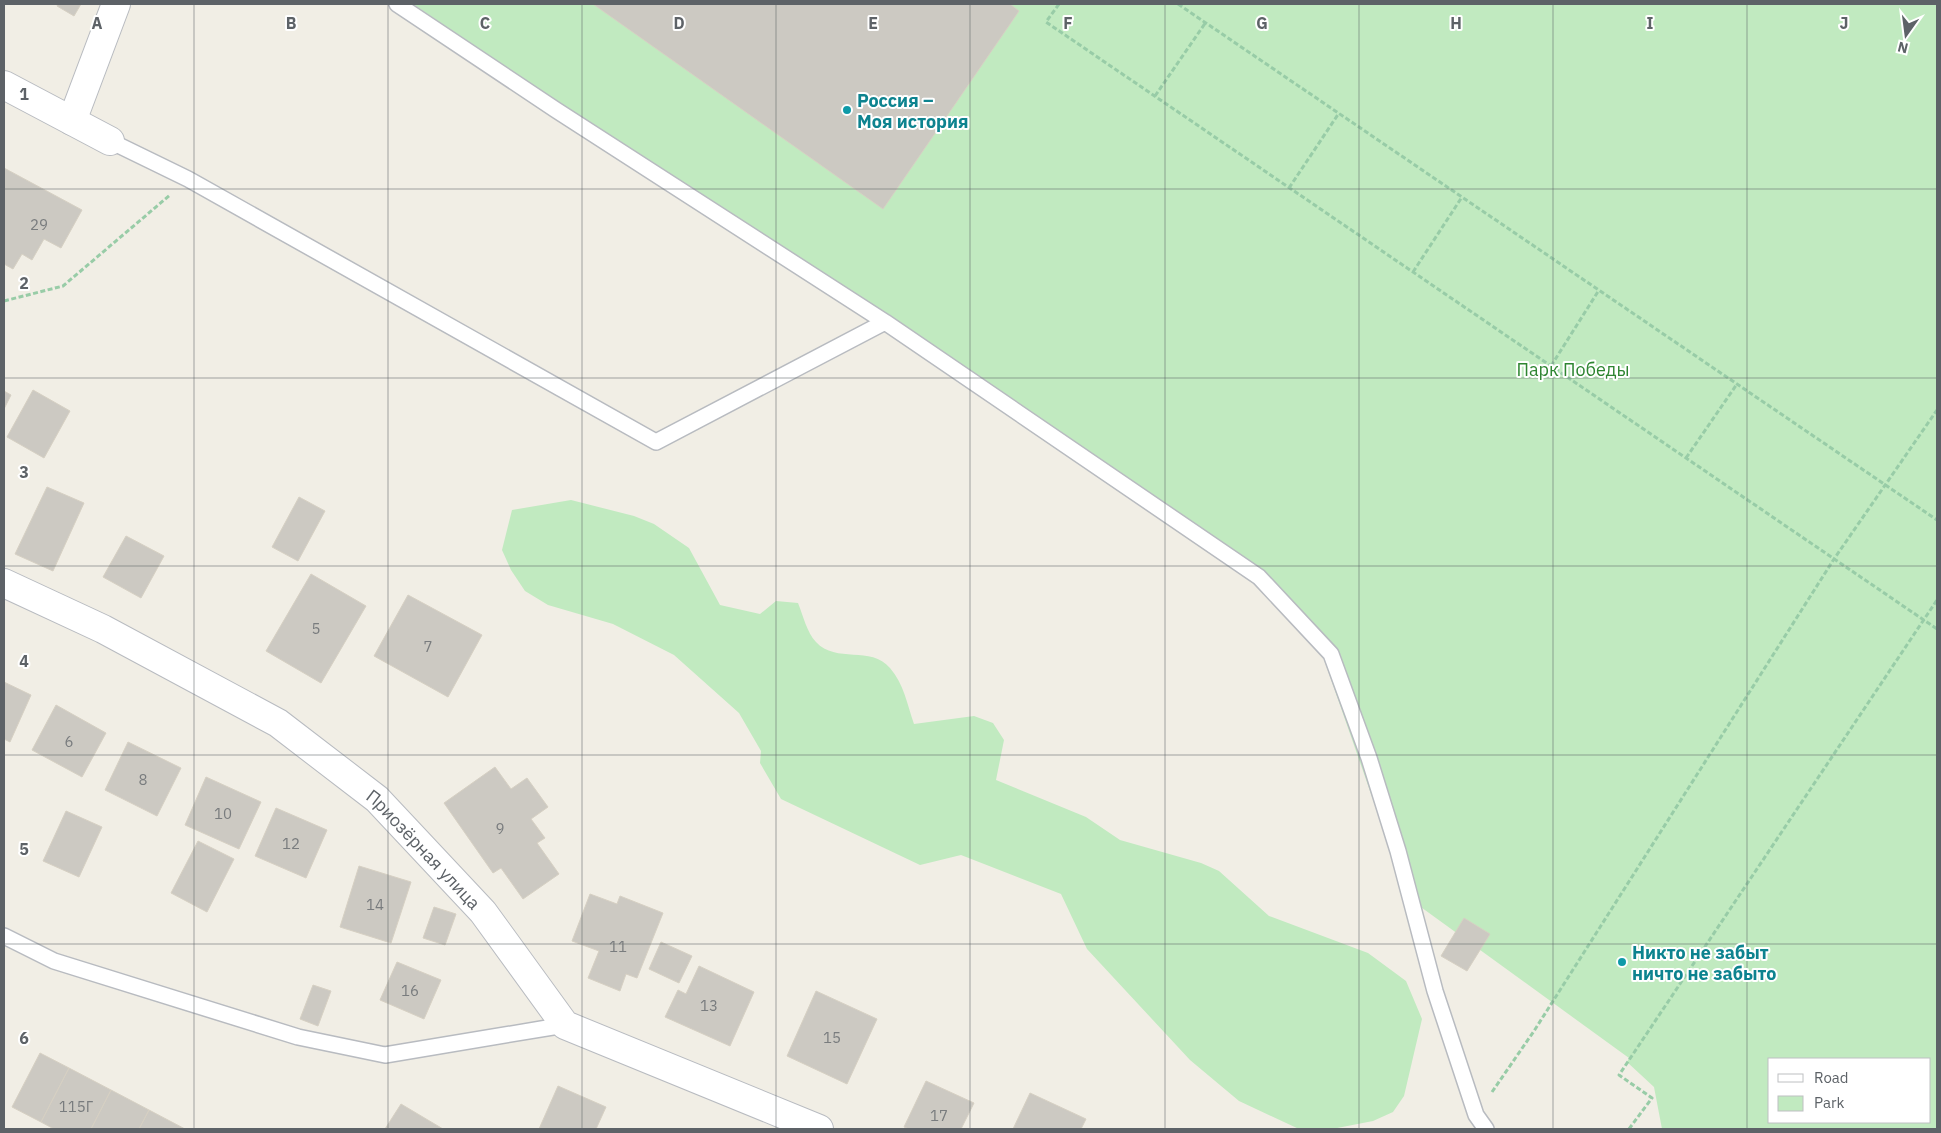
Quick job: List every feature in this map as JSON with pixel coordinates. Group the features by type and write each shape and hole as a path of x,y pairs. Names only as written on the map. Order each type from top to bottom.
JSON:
{"street":[{"path":"72,121 116,4"},
{"path":"4,85 110,141"},
{"name":"Приозёрная улица","path":"4,583 103,629 278,723 377,799 484,912 565,1024"},
{"path":"565,1024 819,1129"}],"lane":[{"path":"397,4 556,110 885,322 1259,577 1331,654 1369,758 1398,851 1435,991 1476,1115 1486,1129"},
{"path":"110,141 188,179 656,442 885,322"},
{"path":"4,936 64,964 298,1037 385,1055 565,1024"}],"path":[{"path":"1059,4 1046,22 1937,629"},
{"path":"1178,4 1937,520"},
{"path":"1155,96 1206,22"},
{"path":"1289,188 1339,113"},
{"path":"4,301 63,286 188,179"},
{"path":"1413,272 1462,197"},
{"path":"1551,366 1599,290"},
{"path":"1686,458 1737,384"},
{"path":"1476,1115 1534,1031 1834,559 1937,410"},
{"path":"1629,1129 1652,1098 1618,1075 1937,600"}],"green space":[{"name":"Парк Победы","path":"413,4 1937,4 1937,1129 1662,1129 1654,1087 1627,1062 1629,1058 1407,897 1311,622"},
{"path":"571,500 634,516 654,524 689,548 720,605 760,614 776,601 798,603 810,634 824,648 843,654 873,657 882,661 890,668 902,687 914,724 974,716 993,723 1004,740 996,780 1086,817 1120,840 1201,863 1219,871 1269,916 1368,953 1406,981 1422,1019 1404,1096 1393,1112 1373,1121 1332,1129 1299,1129 1239,1101 1190,1060 1087,949 1061,894 961,855 920,865 781,799 760,763 761,751 739,713 674,655 613,624 548,605 525,591 511,570 502,550 512,510"}],"building":[{"path":"58,4 81,4 74,16 57,6"},
{"name":"Россия – Моя история","path":"593,4 1010,4 1019,11 883,209"},
{"path":"4,168 82,210 61,248 44,239 32,260 22,254 13,269 4,264"},
{"path":"33,390 70,411 44,458 7,437"},
{"path":"4,391 11,395 4,409"},
{"path":"47,487 84,503 53,571 15,554"},
{"path":"299,497 325,511 298,561 272,547"},
{"path":"126,536 164,556 141,598 103,577"},
{"path":"311,574 366,606 321,683 266,651"},
{"path":"408,595 482,635 448,697 374,656"},
{"path":"4,682 31,695 10,742 4,739"},
{"path":"56,705 106,733 82,777 32,750"},
{"path":"128,742 181,768 157,816 105,790"},
{"path":"495,767 511,789 527,778 548,807 531,819 545,838 537,843 559,874 523,899 501,868 493,873 444,803"},
{"path":"206,777 261,802 239,849 185,825"},
{"path":"276,808 327,830 306,878 255,856"},
{"path":"66,811 102,827 79,877 43,861"},
{"path":"198,841 234,859 207,912 171,893"},
{"path":"359,866 411,882 391,943 340,927"},
{"path":"590,894 617,904 620,896 663,913 637,978 626,974 620,991 588,978 599,951 572,941"},
{"path":"434,907 456,914 445,945 423,938"},
{"path":"1464,918 1490,934 1467,971 1441,956"},
{"path":"661,942 692,956 679,983 649,969"},
{"path":"397,962 441,980 424,1019 380,1000"},
{"path":"699,966 754,992 730,1046 665,1017 678,990 686,994"},
{"path":"313,985 331,991 318,1026 300,1019"},
{"path":"816,991 877,1019 847,1084 787,1056"},
{"path":"40,1053 69,1068 41,1122 12,1107"},
{"path":"69,1068 111,1090 91,1129 54,1129 41,1122"},
{"path":"926,1081 974,1103 961,1129 909,1129 904,1127"},
{"path":"558,1086 606,1107 596,1129 539,1129"},
{"path":"111,1090 149,1110 139,1129 91,1129"},
{"path":"1030,1093 1086,1119 1081,1129 1013,1129"},
{"path":"401,1104 443,1129 385,1129"},
{"path":"149,1110 185,1129 139,1129"}],"place":[{"name":"Россия – Моя история","path":"847,110"},
{"name":"Никто не забыт ничто не забыто","path":"1622,962"}]}
